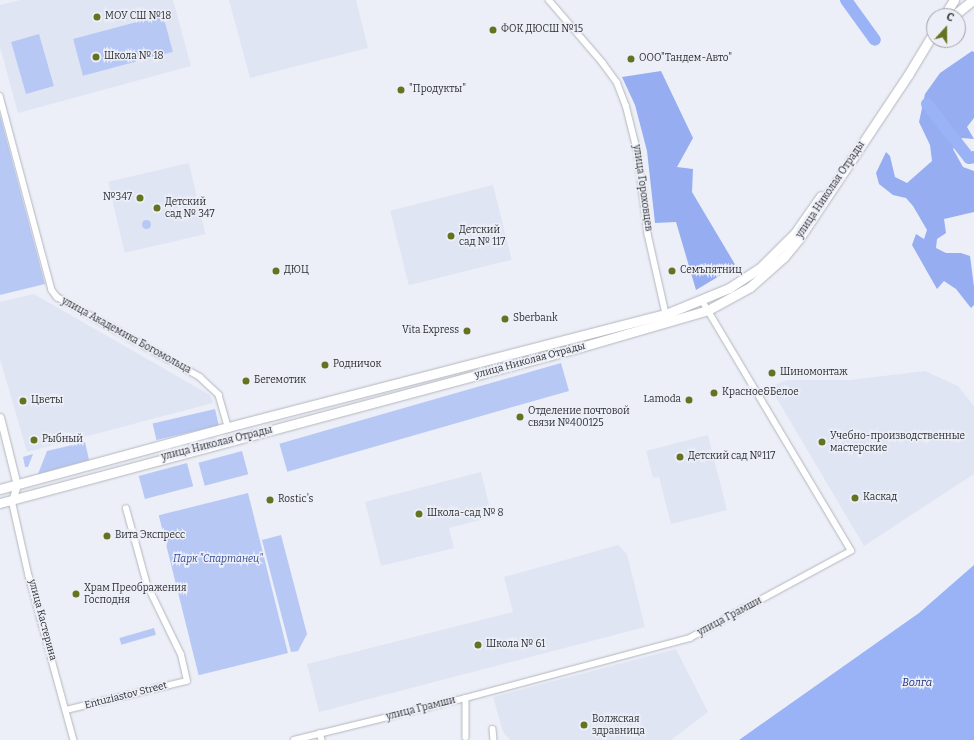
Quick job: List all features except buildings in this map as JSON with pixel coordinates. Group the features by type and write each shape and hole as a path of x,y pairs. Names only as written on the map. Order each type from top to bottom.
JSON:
{"main road":[{"path":"963,8 973,0"},
{"name":"улица Николая Отрады","path":"0,489 228,427 666,314 702,301 756,271 795,233 926,44"},
{"name":"улица Николая Отрады","path":"0,503 581,347 708,310 750,287 784,256 815,216 926,44"}],"street":[{"name":"улица Гороховцев","path":"549,0 591,47 617,82 626,105 638,153 648,234 666,314"},
{"name":"улица Академика Богомольца","path":"0,96 52,290 57,297 200,377 219,396 228,427"},
{"name":"улица Грамши","path":"294,740 466,698 690,638 851,551 702,301"},
{"path":"0,416 17,485 12,500"},
{"name":"улица Кастерина","path":"12,500 74,740"},
{"name":"Entuziastov Street","path":"66,710 187,681 181,656 147,585 126,509"},
{"path":"466,698 466,738"},
{"path":"493,729 494,740"},
{"path":"320,733 322,740"}],"shaded area":[{"name":"Школа № 18","path":"20,0 173,0 191,66 18,113 0,47 0,5"},
{"path":"229,0 356,0 368,48 250,78"},
{"path":"972,51 974,52 974,118 967,127 974,139 962,138 953,149 963,167 974,171 974,212 944,219 946,233 937,239 936,248 946,253 961,253 970,256 974,287 974,305 971,308 956,289 944,281 937,289 912,245 916,234 924,239 927,230 913,206 906,198 893,195 879,184 876,173 886,152 890,156 895,177 907,183 932,161 930,145 919,122 925,94 940,73"},
{"path":"661,71 693,138 677,167 693,169 692,192 736,266 696,290 676,222 655,223 647,151 635,105 622,77"},
{"name":"Детский сад № 347","path":"189,163 205,234 125,253 108,182"},
{"name":"Детский сад № 117","path":"493,185 512,260 409,285 390,211"},
{"path":"34,294 210,395 213,403 27,452 0,359 0,302"},
{"path":"925,371 958,386 974,406 974,474 864,546 770,387 787,380 850,380"},
{"path":"708,435 727,510 671,524 659,477 653,478 646,451"},
{"path":"481,472 492,517 449,528 454,548 381,566 365,502"},
{"name":"Школа № 61","path":"618,545 627,554 645,627 319,712 307,664 513,612 504,577"},
{"path":"676,649 708,712 671,740 510,740 503,732 493,697"}],"green space":[{"path":"163,15 173,52 83,76 73,39"},
{"path":"39,34 54,86 26,94 11,42"},
{"path":"0,115 45,284 0,295"},
{"path":"146,219 151,224 146,229 141,224"},
{"path":"561,363 569,391 287,472 279,444"},
{"path":"215,409 219,426 156,440 153,423"},
{"path":"85,442 89,460 38,474 47,451"},
{"path":"242,451 248,474 205,486 199,463"},
{"path":"33,454 28,467 25,467 23,457"},
{"path":"187,463 193,486 145,499 139,476"},
{"name":"Парк \"Спартанец\"","path":"248,493 288,653 199,675 159,515"},
{"path":"281,535 307,634 298,651 291,652 262,540"},
{"path":"154,628 156,635 121,645 119,638"}],"water":[{"name":"Волга","path":"974,565 974,740 739,740 919,613"}],"waterway":[{"path":"846,0 875,40"},
{"path":"927,104 969,158 974,157"}],"place":[{"name":"МОУ СШ №18","path":"97,17"},
{"name":"ФОК ДЮСШ №15","path":"493,30"},
{"name":"Школа № 18","path":"96,57"},
{"name":"ООО\"Тандем-Авто\"","path":"631,59"},
{"name":"\"Продукты\"","path":"401,90"},
{"name":"№347","path":"140,198"},
{"name":"Детский сад № 347","path":"157,208"},
{"name":"Детский сад № 117","path":"451,236"},
{"name":"ДЮЦ","path":"276,271"},
{"name":"Семъпятниц","path":"672,271"},
{"name":"Sberbank","path":"505,319"},
{"name":"Vita Express","path":"467,331"},
{"name":"Родничок","path":"325,365"},
{"name":"Шиномонтаж","path":"772,373"},
{"name":"Бегемотик","path":"246,381"},
{"name":"Красное&Белое","path":"714,393"},
{"name":"Lamoda","path":"689,400"},
{"name":"Цветы","path":"23,401"},
{"name":"Отделение почтовой связи №400125","path":"520,417"},
{"name":"Рыбный","path":"34,440"},
{"name":"Учебно-производственные мастерские","path":"822,442"},
{"name":"Детский сад №117","path":"680,457"},
{"name":"Каскад","path":"855,498"},
{"name":"Rostic's","path":"270,500"},
{"name":"Школа-сад № 8","path":"419,514"},
{"name":"Вита Экспресс","path":"107,536"},
{"name":"Храм Преображения Господня","path":"76,594"},
{"name":"Школа № 61","path":"478,645"},
{"name":"Волжская здравница","path":"584,725"}]}
